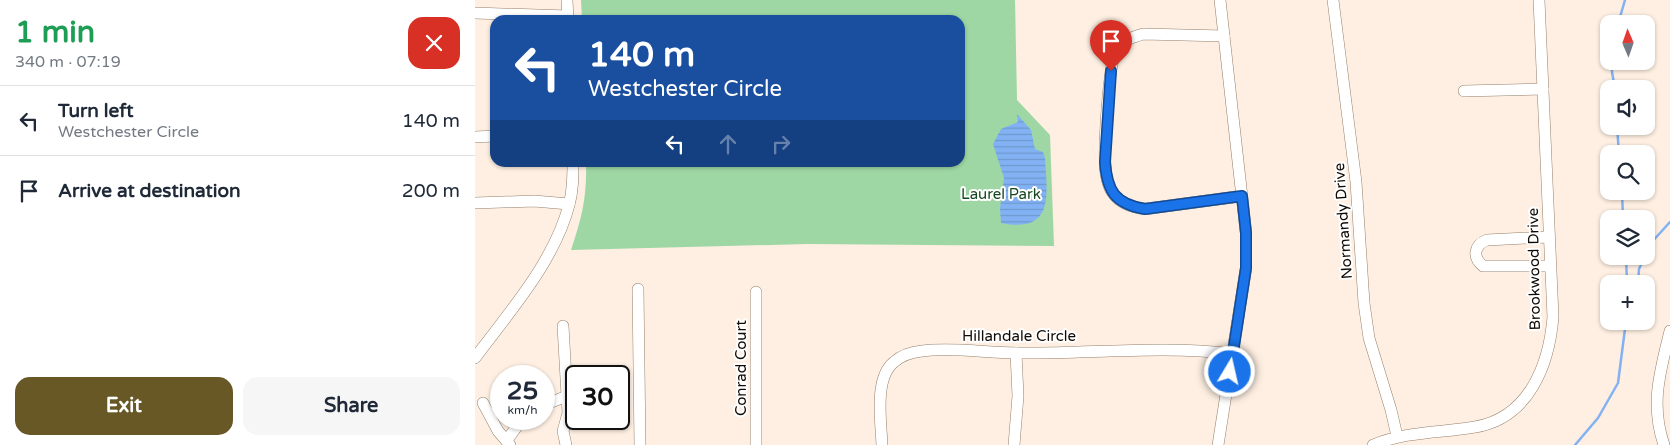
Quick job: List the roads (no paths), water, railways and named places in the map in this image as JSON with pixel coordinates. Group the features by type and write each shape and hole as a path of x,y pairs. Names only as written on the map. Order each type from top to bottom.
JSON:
{"street":[{"path":"567,0 568,15"},
{"path":"1218,445 1246,268 1246,233 1220,0"},
{"name":"Normandy Drive","path":"1333,0 1356,182 1364,303 1369,338 1397,436"},
{"name":"Brookwood Drive","path":"1373,445 1397,436 1476,427 1491,422 1508,414 1520,404 1530,392 1544,366 1552,335 1553,316 1539,0"},
{"path":"475,13 512,15"},
{"path":"1224,36 1143,34 1131,37 1117,49 1113,58 1109,84 1106,175 1113,193 1123,203 1145,209 1242,196"},
{"path":"1464,91 1543,89"},
{"path":"475,137 490,136"},
{"path":"475,358 543,265 561,230 573,184 573,167"},
{"path":"475,203 534,201 569,204"},
{"path":"1549,237 1487,240 1481,242 1475,254 1483,266 1550,266"},
{"path":"638,289 640,445"},
{"name":"Conrad Court","path":"756,292 756,445"},
{"path":"563,326 565,365"},
{"path":"1664,445 1658,429 1656,407 1659,373 1670,331"},
{"name":"Hillandale Circle","path":"882,445 881,384 885,372 893,363 910,353 937,350 1016,353 1180,350 1233,354"},
{"path":"1014,445 1018,396 1016,353"},
{"path":"483,403 508,443 515,430"},
{"path":"565,424 563,431 566,445"}],"water":[{"path":"1017,114 1031,130 1035,149 1043,152 1047,185 1044,208 1039,217 1031,223 1018,225 1001,223 1000,208 1004,178 993,144 1001,129 1018,122"}],"waterway":[{"path":"1621,15 1625,0"},
{"path":"1612,70 1613,80"},
{"path":"1618,135 1618,145"},
{"path":"1622,200 1623,210"},
{"path":"1655,238 1670,222"},
{"path":"1626,265 1627,275"},
{"path":"1639,275 1641,265"},
{"path":"1575,445 1598,418 1618,383 1625,330"}],"park label":[{"name":"Laurel Park","path":"1001,194"}]}
